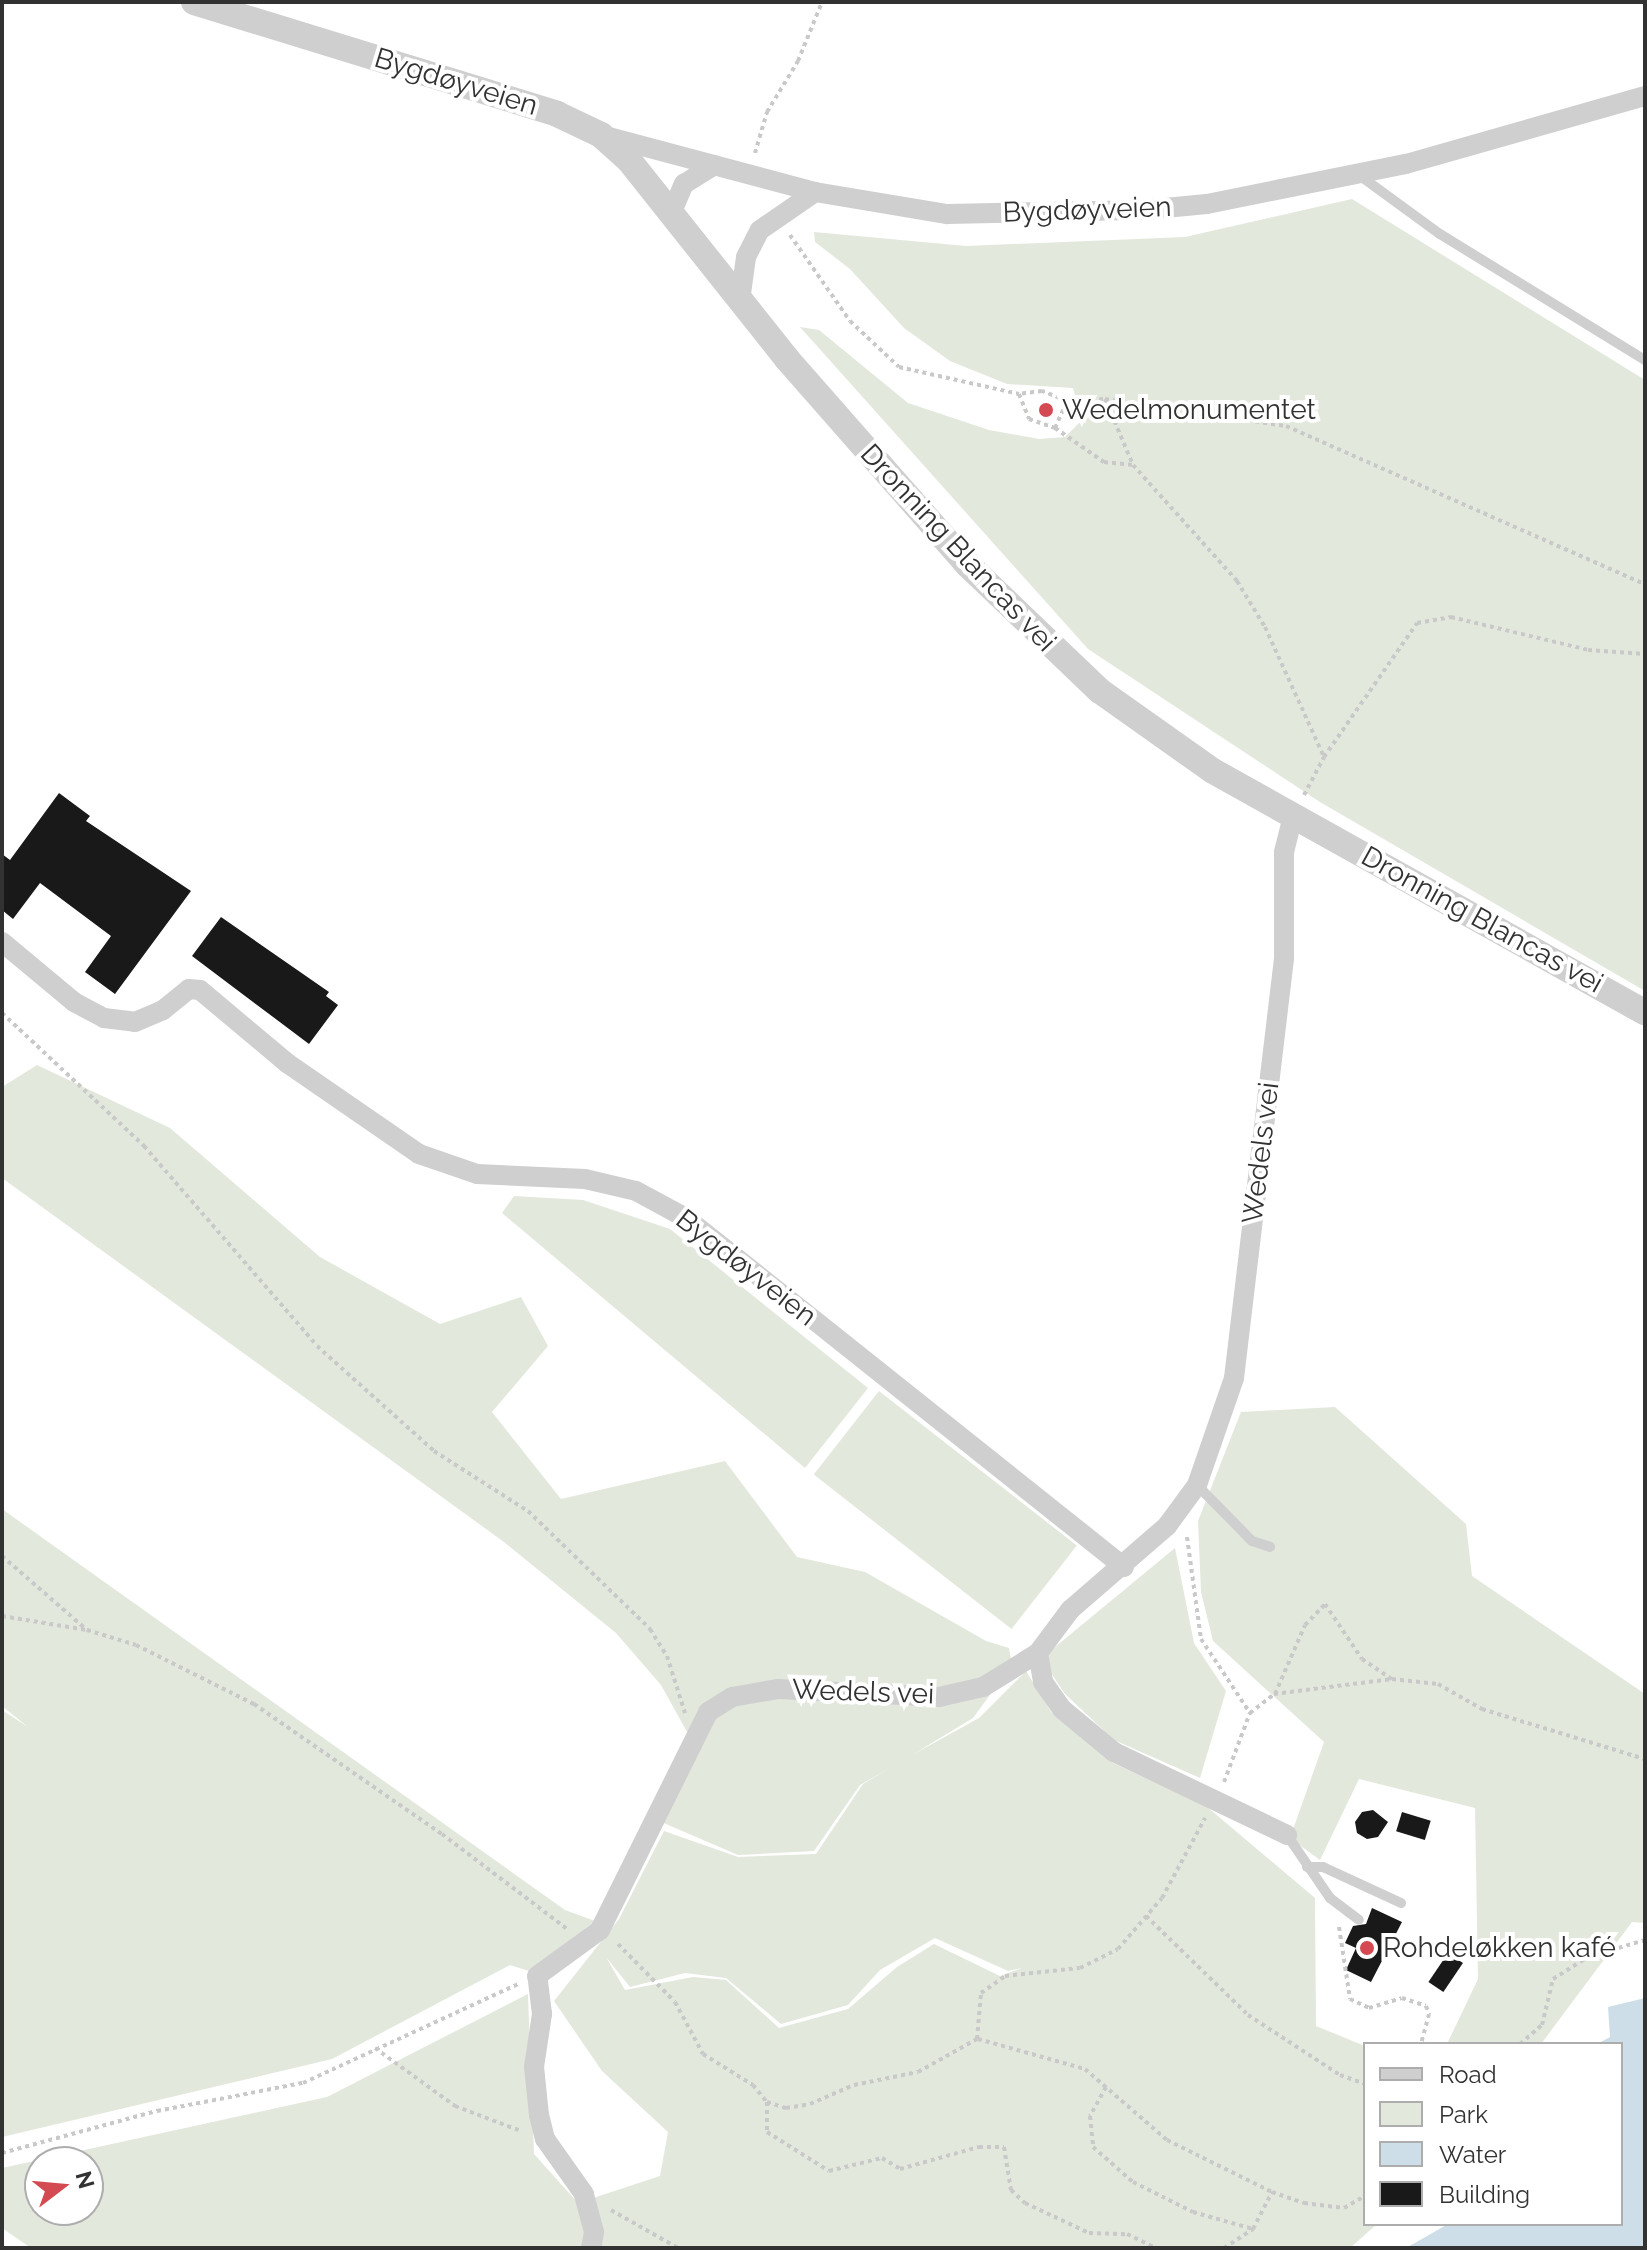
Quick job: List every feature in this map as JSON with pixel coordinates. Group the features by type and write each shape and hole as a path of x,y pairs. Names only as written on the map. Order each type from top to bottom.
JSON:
{"street":[{"name":"Bygdøyveien","path":"194,2 557,114 601,135 815,192 947,214 1144,210 1207,204 1357,174 1645,96"},
{"name":"Dronning Blancas vei","path":"601,135 671,214 740,301 1031,630 1135,718 1297,808 1645,1012"},
{"path":"671,214 684,184 715,165"},
{"path":"740,301 746,257 760,230 815,192"},
{"name":"Wedels vei","path":"600,1930 708,1712 732,1697 778,1689 939,1697 983,1687 1038,1653 1070,1610 1124,1567 1183,1507 1197,1485 1234,1378 1284,958 1284,852 1297,808"},
{"name":"Bygdøyveien","path":"2,942 74,1002 104,1018 135,1022 163,1010 189,989 200,990 287,1063 419,1154 477,1174 585,1179 636,1191 686,1218 1124,1567"},
{"path":"1038,1653 1043,1682 1072,1718 1114,1752 1287,1835"},
{"path":"591,2248 594,2232 584,2194 545,2139 534,2067 542,2014 537,1976 600,1930"}],"lane":[{"path":"1357,174 1440,234 1645,360"},
{"path":"1197,1485 1252,1541 1270,1547"},
{"path":"1287,1835 1330,1898 1359,1920"},
{"path":"1307,1867 1323,1867 1401,1903"}],"path":[{"path":"749,175 767,112 798,61 822,2"},
{"path":"784,227 850,321 899,367 1019,394 1042,391 1067,401 1105,399 1286,426 1645,584"},
{"path":"1019,394 1029,419 1055,428 1104,462 1133,465"},
{"path":"1105,399 1133,465 1237,581 1265,627 1324,757"},
{"path":"1055,428 1067,401"},
{"path":"1297,808 1324,757 1417,623 1451,617 1588,650 1645,654"},
{"path":"2,1013 28,1042 144,1146 317,1346 434,1451 528,1511 650,1629 667,1656 674,1691 695,1733"},
{"path":"1183,1507 1201,1639 1250,1713"},
{"path":"2,1556 87,1630"},
{"path":"977,2039 981,1993 1005,1976 1080,1968 1118,1949 1146,1916 1216,1802 1250,1713 1274,1694 1305,1625 1325,1604 1362,1659 1392,1679"},
{"path":"2,1616 87,1630 136,1645 254,1704 442,1834 559,1928 600,1930 675,2002 703,2054 753,2085 767,2102 786,2108 810,2104 854,2085 918,2072 977,2039 1085,2069 1167,2140 1272,2192 1304,2203 1344,2208 1363,2197"},
{"path":"1274,1694 1392,1679 1438,1684 1482,1709 1645,1759"},
{"path":"1330,1898 1350,1999 1369,2008 1402,1998 1426,2006 1429,2014 1422,2042"},
{"path":"1146,1916 1248,2015 1340,2075 1363,2083"},
{"path":"1522,2042 1547,2016 1553,1979 1588,1957 1645,1940"},
{"path":"2,2153 157,2111 303,2083 514,1985"},
{"path":"375,2048 455,2106 521,2131 533,2141"},
{"path":"1106,2087 1090,2116 1093,2147 1133,2182 1193,2212 1253,2229"},
{"path":"767,2102 767,2132 829,2171 882,2158 900,2169 979,2147 1004,2147 1011,2190 1025,2203 1089,2233 1127,2234 1156,2248"},
{"path":"1224,2248 1253,2229 1272,2192"},
{"path":"584,2194 678,2248"}],"green space":[{"path":"1352,199 1645,380 1645,991 1320,802 1088,649 800,327 819,330 908,403 989,430 1039,439 1065,437 1082,420 1073,388 1007,384 950,361 904,328 850,269 815,242 814,232 966,246 1185,237"},
{"path":"37,1065 170,1128 320,1257 440,1324 521,1297 548,1346 492,1412 561,1499 725,1461 797,1557 865,1572 986,1641 1009,1648 1012,1665 973,1718 912,1755 979,1718 1026,1671 1051,1712 1113,1763 1206,1806 1315,1898 1316,2026 1363,2045 1363,2226 1375,2226 1350,2248 31,2248 2,2228 2,2168 24,2163 24,2226 104,2226 103,2146 327,2097 528,1994 534,2154 578,2203 660,2176 668,2132 602,2071 554,2001 619,1919 664,1831 738,1857 816,1854 863,1784 895,1765 860,1785 814,1851 738,1855 659,1821 696,1748 661,1685 616,1633 504,1542 2,1178 2,1087","holes":["935,1938 1008,1971 1022,1968 1000,1976 934,1944 897,1967 848,2009 779,2028 726,1980 693,1977 625,1990 606,1957 630,1987 685,1973 726,1978 781,2024 848,2005 880,1970"]},
{"path":"514,1196 583,1200 670,1229 868,1388 805,1468 502,1213"},
{"path":"879,1391 1077,1546 1012,1629 814,1475"},
{"path":"1335,1407 1466,1524 1472,1576 1645,1694 1645,1923 1632,1922 1542,2042 1448,2042 1478,1979 1475,1808 1359,1779 1320,1860 1290,1838 1324,1742 1213,1641 1201,1592 1198,1521 1241,1412"},
{"path":"2,1509 565,1910 595,1921 529,1971 510,1965 332,2059 2,2137 2,1710 28,1727 2,1706"},
{"path":"1175,1548 1194,1643 1226,1691 1200,1778 1114,1740 1065,1694 1049,1670 1049,1652"}],"water":[{"path":"1645,1998 1645,2248 1406,2248 1444,2226 1623,2226 1623,2042 1601,2042 1610,2037 1608,2007"}],"building":[{"path":"59,793 90,816 86,821 191,891 115,994 85,972 111,936 40,883 13,919 2,910 2,854 10,860"},
{"path":"221,917 329,992 326,996 338,1005 309,1044 192,956"},
{"path":"1373,1810 1388,1822 1378,1837 1367,1839 1357,1833 1355,1822 1362,1812"},
{"path":"1402,1812 1431,1821 1425,1840 1396,1831"},
{"path":"1372,1908 1402,1922 1371,1982 1346,1970 1356,1948 1345,1943 1353,1926 1366,1924"},
{"path":"1448,1953 1463,1963 1443,1992 1428,1982"}],"place":[{"name":"Wedelmonumentet","path":"1046,410"},
{"name":"Rohdeløkken kafé","path":"1367,1948"}]}
